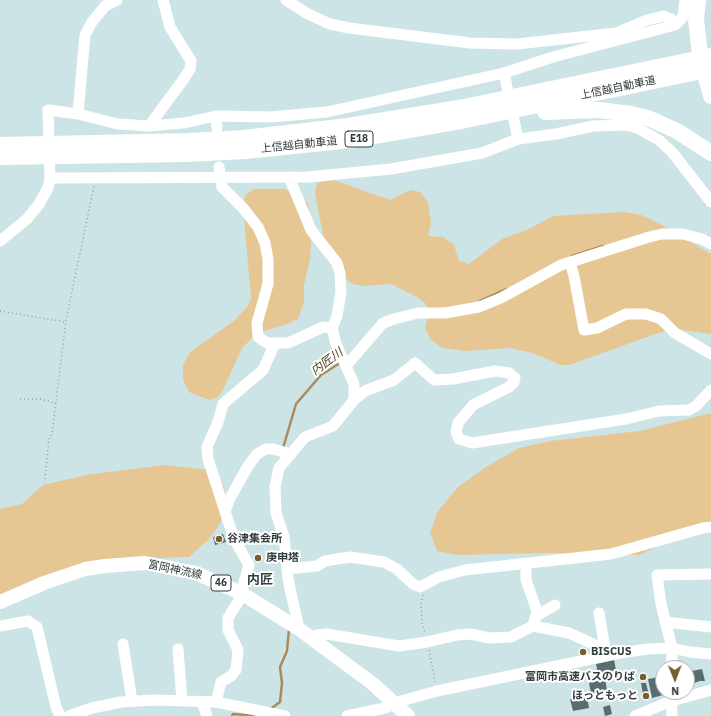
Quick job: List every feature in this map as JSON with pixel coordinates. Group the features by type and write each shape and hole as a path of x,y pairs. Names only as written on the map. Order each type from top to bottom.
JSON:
{"highway":[{"path":"698,0 705,40 711,59"},
{"path":"707,0 705,40 700,55 710,93"},
{"path":"575,84 705,40"},
{"name":"上信越自動車道","path":"0,145 189,141 297,133 458,108 711,56"},
{"name":"上信越自動車道","path":"0,157 186,154 245,151 350,140 461,121 711,69"},
{"path":"350,140 393,136 542,112 598,110 631,114 648,118 677,131 711,153"}],"main road":[{"name":"富岡神流線","path":"0,602 44,583 85,569 121,564 145,564 196,573 242,594 299,629 373,684 408,716"}],"street":[{"path":"78,114 85,35 92,22 105,6 117,0"},
{"path":"149,126 183,80 190,69 191,61 170,27 163,0"},
{"path":"286,0 308,14 330,24 349,28 470,44 517,44 616,33 646,20 664,16 671,19 675,25"},
{"path":"0,241 27,219 39,204 48,188 50,175 48,110 78,114 118,124 149,126 184,123 216,116 271,117 327,112 505,78 553,56 675,25 683,17 685,0"},
{"path":"505,78 518,139"},
{"path":"216,116 216,128"},
{"path":"50,175 95,178 289,178 391,169 442,161 482,153 518,139 556,134 593,126 626,125 637,128 659,140 672,152 711,202"},
{"path":"219,167 222,187 243,208 258,227 265,243 268,259 268,284 256,330 260,339 267,343 288,343 323,327 332,328"},
{"path":"289,178 310,230 337,263 340,273 341,292 337,316 332,328 336,344 354,384 354,400"},
{"path":"346,366 383,323 394,319 418,314 445,313 479,307 502,298 542,275 570,262 649,237 662,234 692,236 711,244"},
{"path":"570,262 584,330 597,328 626,314 646,314 661,319 675,333 711,354"},
{"path":"216,702 221,682 231,676 236,670 238,650 228,630 228,618 242,594 249,565 234,539 208,459 207,448 218,422 223,404 263,370 275,343"},
{"path":"299,629 287,569 284,537 276,513 275,487 279,468 305,437 333,426 354,400 365,391 394,380 415,363 434,380 453,379 495,371 509,373 515,378 514,382 509,387 473,405 458,424 456,432 459,439 472,443 626,419 659,411 689,410 696,406 711,390"},
{"path":"225,512 229,500 248,466 258,454 266,449 274,449 291,454"},
{"path":"287,569 317,566 325,561 350,557 384,562 397,569 413,584 420,587 439,577 465,570 611,554 711,527"},
{"path":"526,563 526,580 534,601 535,621"},
{"path":"672,660 672,648 661,604 657,575 711,574"},
{"path":"313,639 316,635 327,634 399,646 427,642 457,635 470,634 490,638 511,637 555,605"},
{"path":"599,613 610,651"},
{"path":"0,626 28,621 36,627 56,707 60,716"},
{"path":"535,621 569,633 610,651"},
{"path":"665,622 711,627"},
{"path":"123,644 132,701"},
{"path":"347,716 437,692 610,651 672,648 690,652 711,654"},
{"path":"178,649 182,701"},
{"path":"695,693 711,690"},
{"path":"635,716 665,700"},
{"path":"671,700 672,716"},
{"path":"69,716 92,708 132,701 182,701 216,702 285,716"},
{"path":"202,702 207,716"}],"path":[{"path":"45,479 49,439 52,434 66,322 95,178"},
{"path":"0,311 66,322"},
{"path":"20,399 40,399 56,403"}],"shaded area":[{"path":"334,180 390,200 411,190 420,192 428,202 431,222 428,236 443,237 454,245 459,261 469,264 502,239 531,228 553,216 624,212 641,215 668,228 711,254 711,334 675,329 655,334 570,365 561,365 532,353 510,348 464,351 443,348 431,340 425,328 429,310 425,303 417,297 391,284 365,286 352,284 333,266 327,254 315,194 317,183"},
{"path":"253,189 284,189 298,195 308,203 312,230 310,259 304,285 304,302 298,319 265,331 252,338 242,348 223,390 217,398 209,400 189,392 183,380 183,365 190,352 234,321 247,307 251,298 243,206 245,196"},
{"path":"711,413 711,522 639,555 553,553 457,555 437,551 430,533 438,511 458,487 486,467 519,448 550,441 640,431"},
{"path":"164,465 211,470 222,482 227,499 221,522 209,539 189,557 159,558 99,567 0,596 0,509 22,504 43,485 86,475"}],"building":[{"name":"谷津集会所","path":"223,534 226,542 215,545 213,537"},
{"path":"614,660 616,670 598,674 596,664"},
{"path":"702,669 705,681 695,683 695,670"},
{"path":"655,678 655,697 652,698 648,679"},
{"path":"605,679 607,690 591,693 589,683"},
{"path":"641,683 646,683 650,699 644,700"},
{"path":"587,696 589,708 573,711 570,699"},
{"path":"610,705 612,714 605,716 603,707"}],"waterway":[{"name":"内匠川","path":"572,256 603,246"},
{"name":"内匠川","path":"480,301 507,289"},
{"name":"内匠川","path":"283,448 296,404 321,375 340,363"},
{"name":"内匠川","path":"269,710 280,702 282,683 280,667 287,651 289,629"},
{"name":"内匠川","path":"232,716 233,714 257,716"}],"place":[{"name":"谷津集会所","path":"219,539"},
{"name":"庚申塔","path":"258,558"},
{"name":"BISCUS","path":"583,652"},
{"name":"富岡市高速バスのりば","path":"643,677"},
{"name":"ほっともっと","path":"646,696"}],"district":[{"name":"内匠","path":"260,580"}]}
